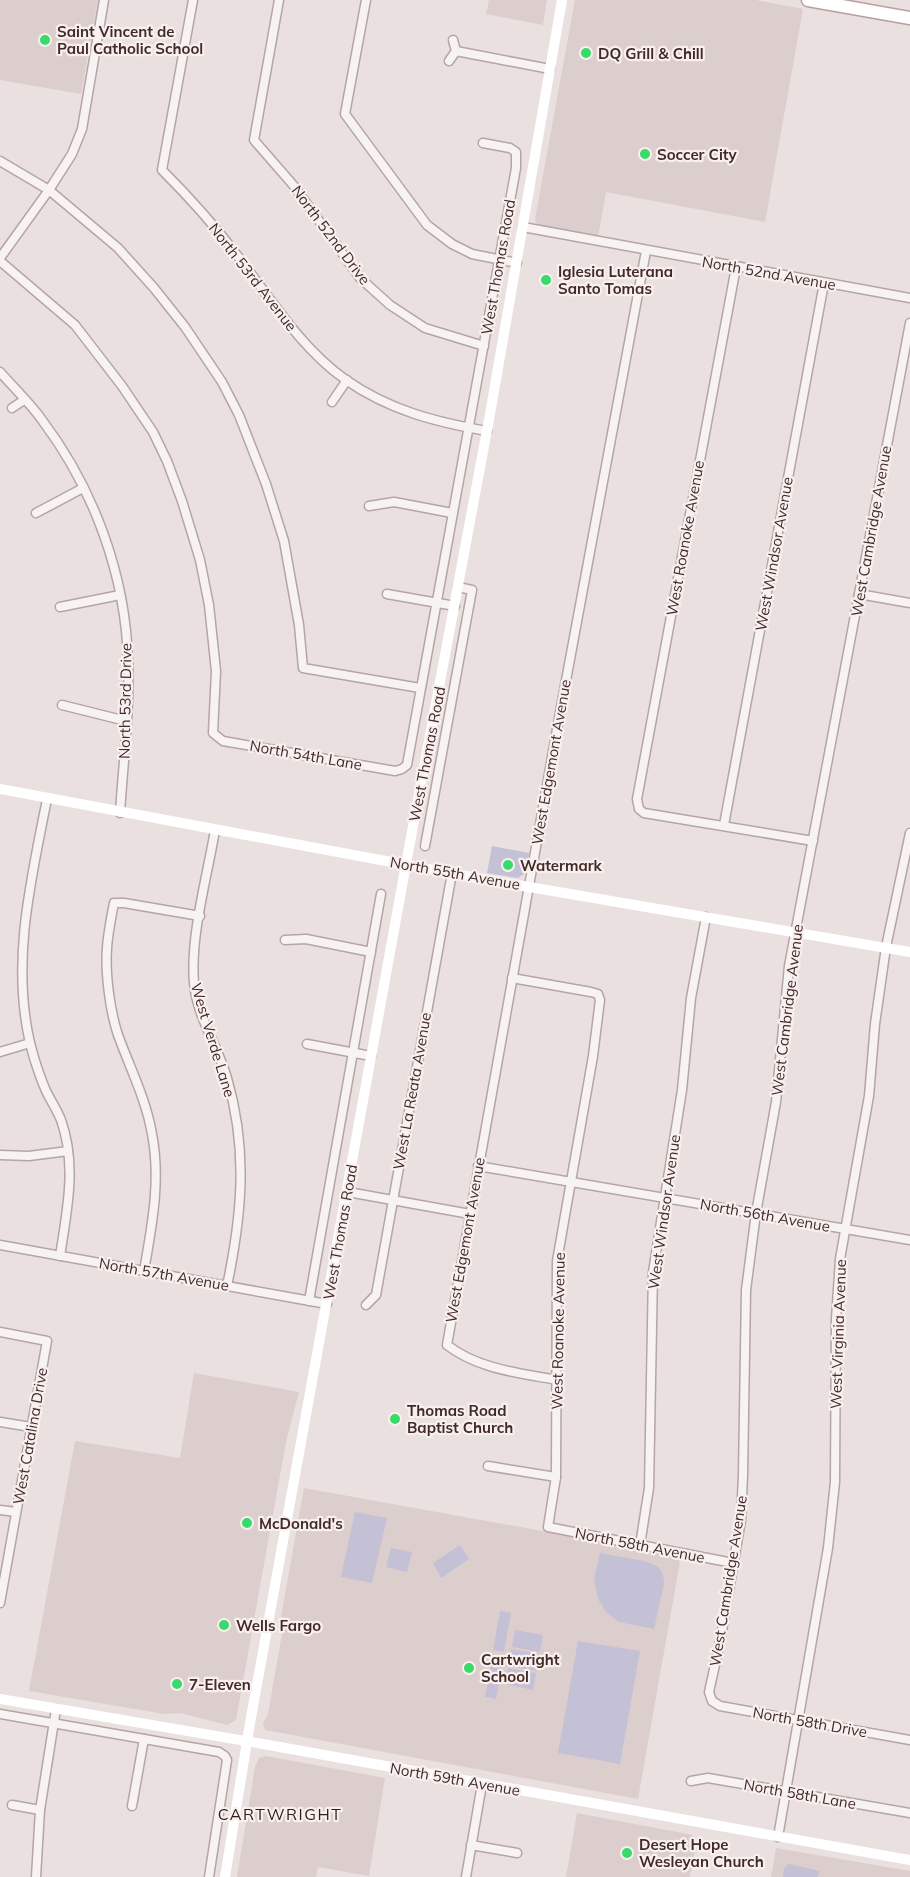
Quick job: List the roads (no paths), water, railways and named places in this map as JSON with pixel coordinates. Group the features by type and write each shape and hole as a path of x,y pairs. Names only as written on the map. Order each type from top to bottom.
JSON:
{"main road":[{"name":"West Thomas Road","path":"225,1877 371,1056 517,262 562,0"},
{"path":"808,0 910,18"},
{"name":"North 55th Avenue","path":"0,789 452,873 910,952"},
{"name":"North 59th Avenue","path":"0,1699 248,1741 910,1860"}],"street":[{"path":"0,260 72,154 82,129 104,0"},
{"name":"North 53rd Avenue","path":"193,0 162,170 196,204 300,338 320,359 347,380 394,407 428,420 486,431"},
{"name":"North 52nd Drive","path":"279,0 254,140 294,186 360,278 390,305 425,328 484,346"},
{"path":"366,0 345,114 427,225 452,244 472,254 517,262"},
{"path":"450,62 456,51 453,40"},
{"path":"456,51 549,69"},
{"name":"West Thomas Road","path":"402,769 406,765 516,168 516,152 510,148 483,143"},
{"path":"0,161 49,190 125,256 185,327 222,382 239,415 266,484 284,541 300,626 303,668 420,688"},
{"name":"North 52nd Avenue","path":"523,228 910,298"},
{"name":"West Edgemont Avenue","path":"558,1380 490,1367 459,1355 447,1345 528,886 646,250"},
{"name":"North 54th Lane","path":"0,260 75,325 153,432 166,460 182,501 200,560 209,605 216,671 213,733 223,741 395,771 402,769"},
{"name":"West Roanoke Avenue","path":"724,825 644,813 639,809 637,799 736,267"},
{"name":"West Windsor Avenue","path":"724,825 824,283"},
{"name":"West Cambridge Avenue","path":"712,1701 709,1692 741,1520 746,1290 756,1213 776,1102 785,1004 795,933 910,323"},
{"name":"North 53rd Drive","path":"0,372 41,418 57,441 83,488 100,523 120,595 128,662 120,813"},
{"path":"332,402 347,380"},
{"path":"12,408 24,400"},
{"path":"36,513 83,488"},
{"path":"369,506 394,502 452,513"},
{"name":"West Thomas Road","path":"425,846 472,590 458,587"},
{"path":"387,594 455,606"},
{"path":"860,594 910,603"},
{"path":"60,608 120,595"},
{"path":"62,705 126,720"},
{"path":"47,799 25,909 21,971 30,1043 46,1090 61,1120 68,1151 71,1178 60,1256"},
{"path":"418,801 433,804"},
{"path":"724,825 813,841"},
{"name":"West Verde Lane","path":"215,830 192,956 194,987 227,1077 238,1130 242,1185 237,1238 227,1286"},
{"name":"West Virginia Avenue","path":"778,1837 828,1548 835,1482 838,1285 845,1228 869,1096 875,1024 886,947 910,833"},
{"name":"West La Reata Avenue","path":"366,1305 376,1295 452,873"},
{"name":"West Thomas Road","path":"309,1300 381,894"},
{"path":"144,1271 156,1204 157,1173 153,1135 143,1096 117,1033 111,1006 106,950 114,903 200,916"},
{"name":"West Windsor Avenue","path":"640,1545 649,1488 653,1272 683,1080 691,998 706,917"},
{"path":"285,940 306,939 371,951"},
{"name":"West Roanoke Avenue","path":"512,978 598,994 600,1000 593,1056 557,1261 556,1477 548,1527"},
{"path":"0,1052 30,1043"},
{"path":"307,1044 371,1056"},
{"path":"0,1155 29,1156 68,1151"},
{"name":"North 56th Avenue","path":"478,1166 910,1239"},
{"path":"348,1192 470,1214"},
{"name":"North 57th Avenue","path":"0,1245 327,1304"},
{"name":"West Catalina Drive","path":"0,1332 47,1341 0,1599"},
{"path":"0,1422 31,1427"},
{"path":"488,1466 556,1477"},
{"path":"0,1510 16,1512"},
{"name":"North 58th Avenue","path":"548,1527 733,1563"},
{"name":"North 58th Drive","path":"712,1701 720,1706 910,1740"},
{"path":"36,1877 40,1810 57,1709"},
{"path":"0,1714 219,1752 225,1756 227,1760 209,1877"},
{"path":"132,1806 144,1739"},
{"name":"North 58th Lane","path":"691,1780 708,1778 910,1813"},
{"path":"466,1877 482,1784"},
{"path":"12,1805 40,1810"},
{"path":"471,1845 517,1853"}],"place":[{"name":"Saint Vincent de Paul Catholic School","path":"45,40"},
{"name":"DQ Grill & Chill","path":"586,53"},
{"name":"Soccer City","path":"645,154"},
{"name":"Iglesia Luterana Santo Tomas","path":"546,280"},
{"name":"Watermark","path":"508,865"},
{"name":"Thomas Road Baptist Church","path":"395,1419"},
{"name":"McDonald's","path":"247,1523"},
{"name":"Wells Fargo","path":"224,1625"},
{"name":"Cartwright School","path":"469,1668"},
{"name":"7-Eleven","path":"177,1684"},
{"name":"Desert Hope Wesleyan Church","path":"627,1853"}],"district":[{"name":"CARTWRIGHT","path":"280,1814"}]}
